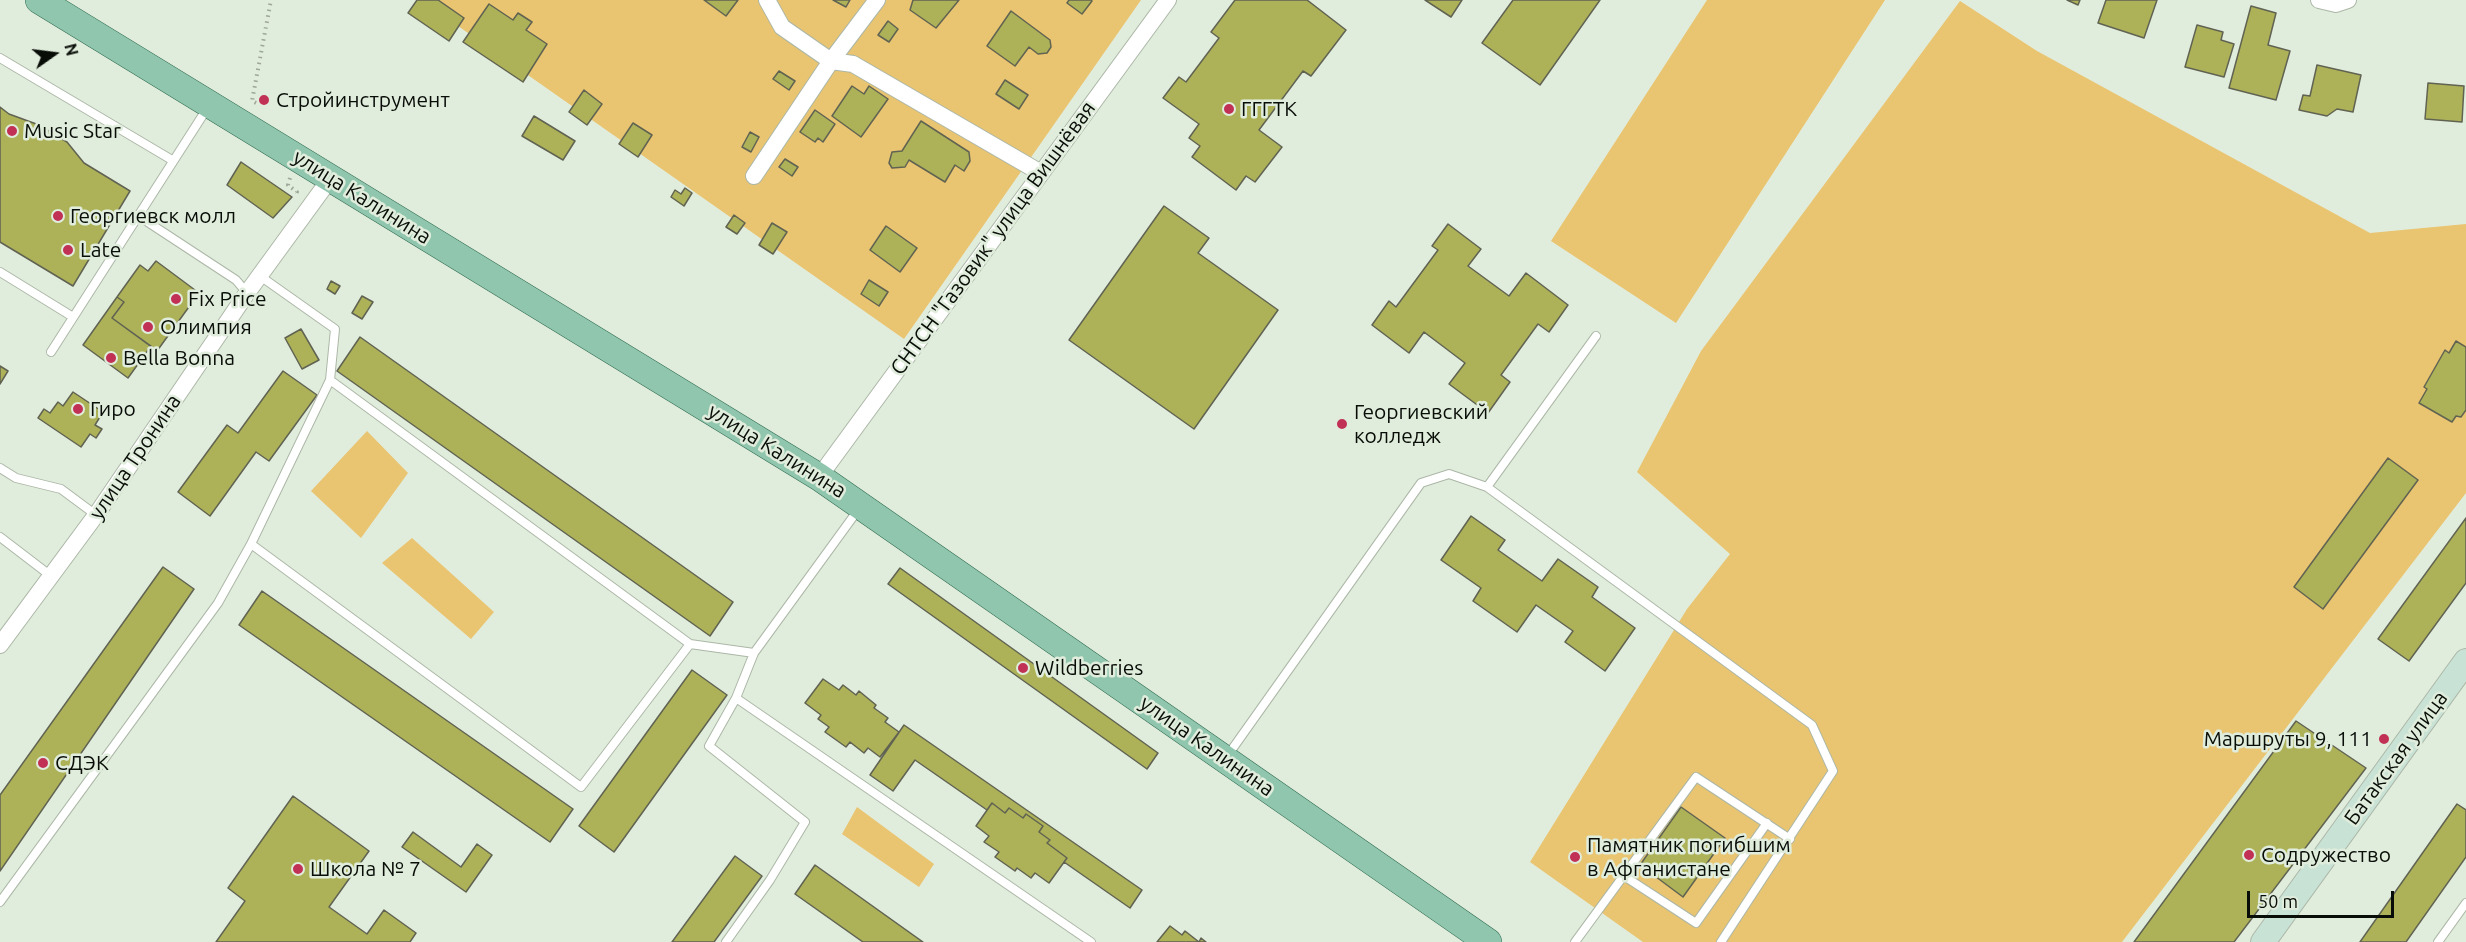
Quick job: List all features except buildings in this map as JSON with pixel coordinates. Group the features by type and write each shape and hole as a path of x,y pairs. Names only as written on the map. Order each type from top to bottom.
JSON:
{"main road":[{"name":"улица Калинина","path":"39,0 211,103 330,179 819,477 1488,942"},
{"name":"Батакская улица","path":"2263,942 2466,661"}],"street":[{"path":"766,0 782,27 831,62 853,64 1041,173"},
{"path":"754,176 876,0"},
{"name":"СНТСН \"Газовик\" улица Вишнёвая","path":"819,477 1168,0"},
{"path":"2319,0 2336,4 2348,0"},
{"name":"улица Тронина","path":"2,638 96,515 247,293 330,179"}],"lane":[{"path":"0,58 172,160"},
{"path":"51,352 172,160 211,103"},
{"path":"137,215 236,280 247,293"},
{"path":"0,272 73,317"},
{"path":"0,902 218,603 251,544 330,380 335,329 260,276"},
{"path":"1487,487 1596,336"},
{"path":"330,380 690,644 754,653"},
{"path":"0,468 16,478 61,489 96,515"},
{"path":"1225,759 1421,483 1449,474 1487,487 1812,725 1833,771 1721,942"},
{"path":"726,942 806,822 710,746 735,698 754,653 862,506"},
{"path":"0,537 51,576"},
{"path":"251,544 581,787 690,644"},
{"path":"735,698 1091,942"},
{"path":"1575,942 1696,777 1790,839"},
{"path":"1624,876 1696,923 1767,824"},
{"path":"2438,942 2466,903"}],"path":[{"path":"262,107 252,101 271,0"},
{"path":"290,202 297,192 288,185 295,156"}],"shaded area":[{"path":"421,0 1141,0 904,339"},
{"path":"1707,0 1885,0 1676,323 1551,241"},
{"path":"1960,1 2037,51 2370,233 2466,224 2466,493 2122,942 1643,942 1530,862 1687,609 1730,554 1637,472 1701,351"},
{"path":"367,431 408,473 361,538 311,491"},
{"path":"412,538 494,612 471,639 382,563"},
{"path":"857,807 934,864 919,887 842,834"}],"place":[{"name":"Стройинструмент","path":"264,100"},
{"name":"ГГГТК","path":"1229,109"},
{"name":"Music Star","path":"12,131"},
{"name":"Георгиевск молл","path":"58,216"},
{"name":"Late","path":"68,250"},
{"name":"Fix Price","path":"176,299"},
{"name":"Олимпия","path":"148,327"},
{"name":"Bella Bonna","path":"111,358"},
{"name":"Гиро","path":"78,409"},
{"name":"Георгиевский колледж","path":"1342,424"},
{"name":"Wildberries","path":"1023,668"},
{"name":"Маршруты 9, 111","path":"2384,739"},
{"name":"СДЭК","path":"43,763"},
{"name":"Содружество","path":"2249,855"},
{"name":"Памятник погибшим в Афганистане","path":"1575,857"},
{"name":"Школа № 7","path":"298,869"}]}
